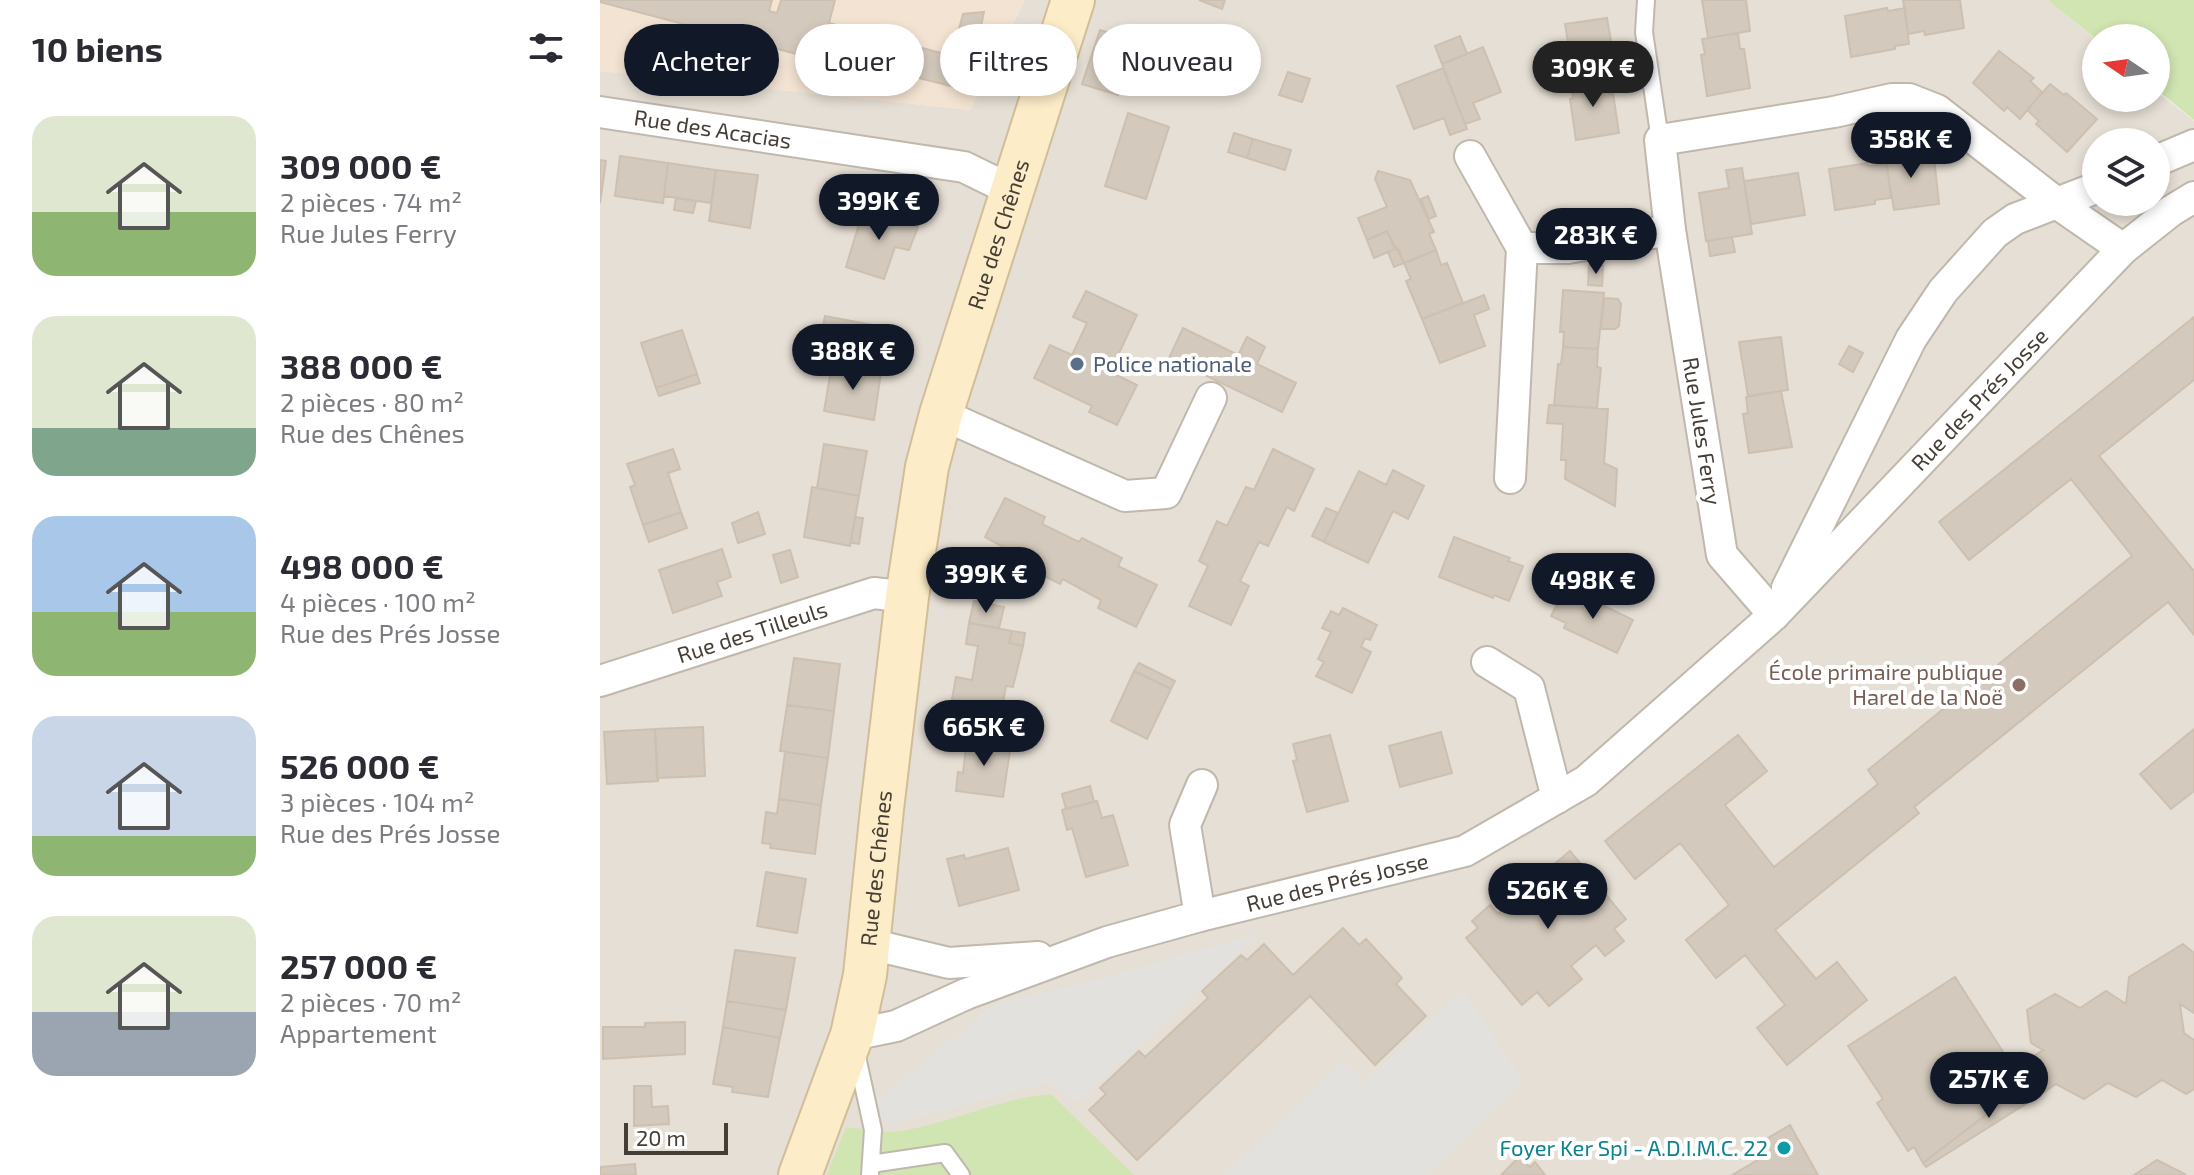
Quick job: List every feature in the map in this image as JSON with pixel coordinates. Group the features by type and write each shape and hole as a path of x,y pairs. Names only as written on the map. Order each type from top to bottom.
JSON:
{"street":[{"name":"Rue des Chênes","path":"800,1175 852,1035 870,944 907,597 927,467 1011,190 1036,123 1073,0"},
{"path":"1660,140 1834,112 1892,99 1909,99 1937,110 2058,204 2123,249"},
{"name":"Rue des Acacias","path":"600,112 964,167 1011,190"},
{"name":"Rue Jules Ferry","path":"1660,140 1670,230 1722,555 1774,615"},
{"path":"2170,155 2194,145"},
{"path":"1470,156 1522,248 1510,478"},
{"name":"Rue des Prés Josse","path":"1774,615 1911,339 1943,291 1995,233 2015,219 2082,194"},
{"name":"Rue des Prés Josse","path":"852,1035 896,1026 966,994 1064,956 1200,916 1465,851 1586,781 1774,615 2123,249 2194,197"},
{"path":"1522,248 1568,248 1670,230"},
{"path":"941,414 1125,496 1166,493 1211,398"},
{"name":"Rue des Tilleuls","path":"600,681 874,593 907,597"},
{"path":"1487,662 1529,688 1557,798"},
{"path":"1200,916 1185,825 1202,785"},
{"name":"Rue des Prés Josse","path":"870,944 949,963 1064,956"}],"lane":[{"path":"1646,0 1644,32 1660,140"},
{"path":"852,1035 873,1130 870,1170 945,1153 961,1175"}],"shaded area":[{"path":"600,0 1025,0 1013,24 940,24 940,96 977,96 970,110 837,96 924,96 924,24 795,24 795,92 779,90 779,24 624,24 624,74 600,71"},
{"path":"1025,0 2049,0 2082,28 2082,112 2170,112 2170,102 2194,121 2194,1175 600,1175 600,71 624,74 624,96 779,96 779,90 795,92 795,96 837,96 970,110 977,96 1077,96 1077,24 1013,24"},
{"path":"1260,933 1078,1102 1047,1083 897,1123 855,1118 995,1004 1081,984"},
{"path":"1463,990 1523,1081 1426,1175 1224,1175 1343,1062 1363,1083"}],"green space":[{"path":"2048,0 2194,0 2194,120 2170,100 2170,24 2082,24 2082,28"},
{"path":"1051,1094 1134,1175 827,1175 846,1127 881,1132 901,1131 1013,1100"}],"building":[{"path":"772,0 769,11 777,13 781,0 835,0 829,23 833,24 795,24 795,54 779,49 779,24 683,24 600,2"},
{"path":"1199,0 1225,0 1222,9"},
{"path":"1702,0 1746,0 1750,31 1708,38"},
{"path":"1903,0 1960,0 1964,28 1925,35 1924,31 1908,34"},
{"path":"1887,8 1888,11 1905,8 1909,44 1851,57 1845,16"},
{"path":"984,12 981,24 960,24 963,14"},
{"path":"1607,18 1614,59 1611,59 1613,74 1578,80 1576,66 1572,66 1565,24"},
{"path":"1738,33 1740,49 1744,49 1750,88 1707,96 1702,39"},
{"path":"1460,36 1467,54 1442,64 1435,46"},
{"path":"1483,47 1501,92 1473,103 1480,119 1465,124 1442,64"},
{"path":"924,48 940,53 940,83 924,79"},
{"path":"1093,51 1093,87 1082,84"},
{"path":"1999,51 2034,78 2030,81 2042,92 2020,119 2007,107 2004,111 1973,83"},
{"path":"1443,68 1467,129 1450,135 1444,118 1414,129 1397,86"},
{"path":"1288,72 1310,79 1302,102 1279,95"},
{"path":"1606,75 1609,94 1613,93 1619,133 1576,140 1570,99 1573,98 1571,82"},
{"path":"2050,84 2082,106 2082,112 2089,112 2097,119 2089,128 2082,128 2082,136 2067,152 2036,124 2039,121 2027,110"},
{"path":"1128,113 1169,127 1146,199 1105,186"},
{"path":"1234,133 1253,139 1247,158 1228,152"},
{"path":"1253,139 1291,150 1285,170 1247,158"},
{"path":"1901,144 1903,161 1934,157 1939,204 1894,210 1883,146"},
{"path":"620,156 668,163 663,203 615,196"},
{"path":"600,160 606,161 600,203"},
{"path":"668,163 716,170 711,203 664,196"},
{"path":"1867,163 1868,166 1887,164 1891,198 1875,200 1875,204 1835,210 1829,169"},
{"path":"1742,168 1752,234 1706,241 1699,193 1729,188 1726,170"},
{"path":"716,170 758,175 750,228 709,221"},
{"path":"1378,171 1410,180 1434,232 1429,234 1436,250 1404,263 1387,231 1367,240 1358,218 1387,207 1375,179"},
{"path":"1798,173 1805,215 1751,224 1744,181"},
{"path":"1428,196 1436,216 1429,219 1421,199"},
{"path":"676,198 696,201 693,213 674,210"},
{"path":"864,207 918,227 909,250 895,247 884,279 846,267"},
{"path":"1387,231 1395,249 1374,258 1367,240"},
{"path":"1732,237 1735,252 1710,256 1708,241"},
{"path":"1398,248 1404,263 1394,267 1388,252"},
{"path":"1436,250 1441,265 1447,263 1463,303 1422,319 1406,281 1411,279 1404,263"},
{"path":"1589,265 1603,266 1602,286 1588,285"},
{"path":"1563,290 1604,293 1598,349 1563,347 1564,332 1560,332"},
{"name":"Police nationale","path":"1086,291 1137,315 1110,372 1137,385 1117,425 1089,412 1092,406 1034,378 1050,345 1072,355 1087,323 1073,317"},
{"path":"1484,295 1489,309 1474,315 1485,346 1440,363 1422,319"},
{"path":"1604,298 1618,299 1621,304 1619,326 1615,329 1601,329"},
{"path":"825,316 889,328 881,373 818,362 821,344 827,345 828,337 821,336"},
{"name":"École primaire publique Harel de la Noë","path":"2194,317 2194,380 2099,456 2194,571 2194,635 2168,602 1914,807 1919,813 1775,930 1816,979 1837,962 1867,1000 1787,1065 1757,1028 1785,1005 1745,955 1716,978 1686,940 1729,905 1680,843 1635,879 1605,841 1738,735 1767,771 1725,805 1774,867 1878,784 1868,770 2132,556 2071,479 1969,560 1939,522"},
{"path":"1183,328 1238,355 1247,337 1265,347 1257,364 1296,383 1282,412 1169,358"},
{"path":"682,330 697,374 656,388 641,343"},
{"path":"1781,337 1788,390 1748,396 1739,342"},
{"path":"1849,346 1863,353 1853,372 1839,364"},
{"path":"1563,347 1598,349 1597,367 1601,368 1597,408 1554,405"},
{"path":"832,364 881,373 874,420 824,411"},
{"path":"697,374 700,383 659,396 656,388"},
{"path":"1781,391 1792,447 1749,453 1743,414 1748,413 1746,397"},
{"path":"1549,405 1608,409 1604,463 1617,469 1615,506 1565,479 1566,460 1561,460 1563,424 1547,423"},
{"path":"824,444 867,451 859,496 817,488"},
{"path":"673,449 680,469 668,473 681,512 643,525 630,487 635,485 627,464"},
{"path":"1273,449 1314,469 1294,511 1287,507 1268,546 1259,542 1240,581 1249,586 1231,625 1189,606 1208,566 1199,561 1217,521 1227,526 1246,487 1254,490"},
{"path":"1393,470 1424,486 1408,519 1393,511 1368,563 1324,542 1359,471 1386,485"},
{"path":"812,487 859,496 850,546 804,537"},
{"path":"1005,498 1045,517 1042,524 1079,542 1082,538 1122,558 1118,566 1157,585 1136,627 1098,608 1101,600 1063,579 1060,584 1021,564 1024,558 985,537"},
{"path":"1326,508 1338,513 1324,542 1312,536"},
{"path":"681,512 687,528 649,542 643,525"},
{"path":"758,512 765,534 738,543 732,523"},
{"path":"855,517 863,518 859,544 851,543"},
{"path":"1454,537 1523,566 1509,601 1439,577"},
{"path":"722,549 731,577 717,582 722,596 673,613 659,570"},
{"path":"790,550 798,577 781,583 773,555"},
{"path":"1563,592 1579,600 1582,595 1633,620 1617,653 1564,628 1566,623 1551,616"},
{"path":"974,601 1004,607 999,628 969,623"},
{"path":"1343,608 1377,625 1370,640 1365,638 1361,647 1371,652 1352,693 1316,676 1324,662 1318,659 1331,632 1322,628 1331,611 1339,615"},
{"path":"969,623 1012,631 1009,643 1023,646 1013,687 1006,686 1002,708 952,699 956,677 972,680 978,646 966,644"},
{"path":"1012,631 1025,633 1023,646 1009,643"},
{"path":"794,658 840,664 834,711 787,705"},
{"path":"1139,663 1175,681 1171,689 1134,671"},
{"path":"1134,671 1171,689 1147,739 1111,721"},
{"path":"787,705 834,711 828,758 780,751"},
{"path":"703,727 705,776 657,778 655,729"},
{"path":"655,729 658,781 607,784 604,732"},
{"path":"2194,729 2194,791 2171,809 2140,774"},
{"path":"1441,732 1452,773 1400,787 1389,746"},
{"path":"1330,735 1348,801 1307,812 1293,761 1297,760 1293,744"},
{"path":"967,738 1011,744 1003,797 956,791 958,772 963,773"},
{"path":"785,752 828,758 821,805 779,799"},
{"path":"1090,786 1094,802 1066,809 1062,794"},
{"path":"779,799 821,805 815,854 770,848 771,844 762,843 766,812 777,814"},
{"path":"1097,801 1102,818 1113,815 1128,865 1086,877 1072,828 1067,830 1062,810"},
{"path":"1008,848 1019,890 959,906 947,859 964,855 965,859"},
{"path":"1570,851 1626,919 1614,929 1624,941 1605,956 1596,945 1571,966 1582,979 1549,1006 1537,992 1522,1005 1466,938 1478,928 1472,921 1490,905 1498,914 1530,887 1523,879 1540,866 1545,872"},
{"path":"766,872 806,879 797,933 757,926"},
{"path":"1343,928 1359,945 1366,939 1402,978 1396,984 1426,1016 1375,1065 1310,996 1137,1160 1089,1110 1106,1094 1100,1088 1139,1051 1145,1057 1208,998 1202,991 1241,955 1247,960 1264,944 1293,975"},
{"path":"2183,944 2194,953 2194,1013 2180,1004 2184,1033 2194,1040 2194,1089 2186,1094 2162,1080 2136,1097 2108,1083 2084,1099 2056,1084 2038,1096 2029,1082 1923,1163 1914,1147 1908,1151 1877,1103 1883,1099 1848,1046 1955,977 2014,1069 2043,1050 2031,1043 2027,1010 2055,994 2080,1008 2106,991 2126,1004 2129,977"},
{"path":"735,950 795,958 786,1010 727,1001"},
{"path":"727,1001 786,1010 780,1038 723,1027"},
{"path":"685,1022 685,1054 603,1059 603,1027 645,1027 645,1023"},
{"path":"723,1027 780,1038 768,1097 732,1092 733,1087 713,1084"},
{"path":"2029,1082 2038,1096 1926,1167 1923,1163"},
{"path":"634,1086 651,1086 652,1107 668,1106 669,1124 634,1126"},
{"name":"Foyer Ker Spi - A.D.I.M.C. 22","path":"1790,1125 1818,1175 1732,1175 1768,1154 1761,1142"},
{"path":"1519,1157 1530,1167 1535,1162 1545,1175 1501,1175"},
{"path":"2157,1160 2185,1174 2185,1175 2134,1175"},
{"path":"635,1164 636,1175 600,1175 600,1167"}],"place":[{"name":"Police nationale","path":"1077,364"},
{"name":"École primaire publique Harel de la Noë","path":"2019,685"},
{"name":"Foyer Ker Spi - A.D.I.M.C. 22","path":"1784,1148"}]}
